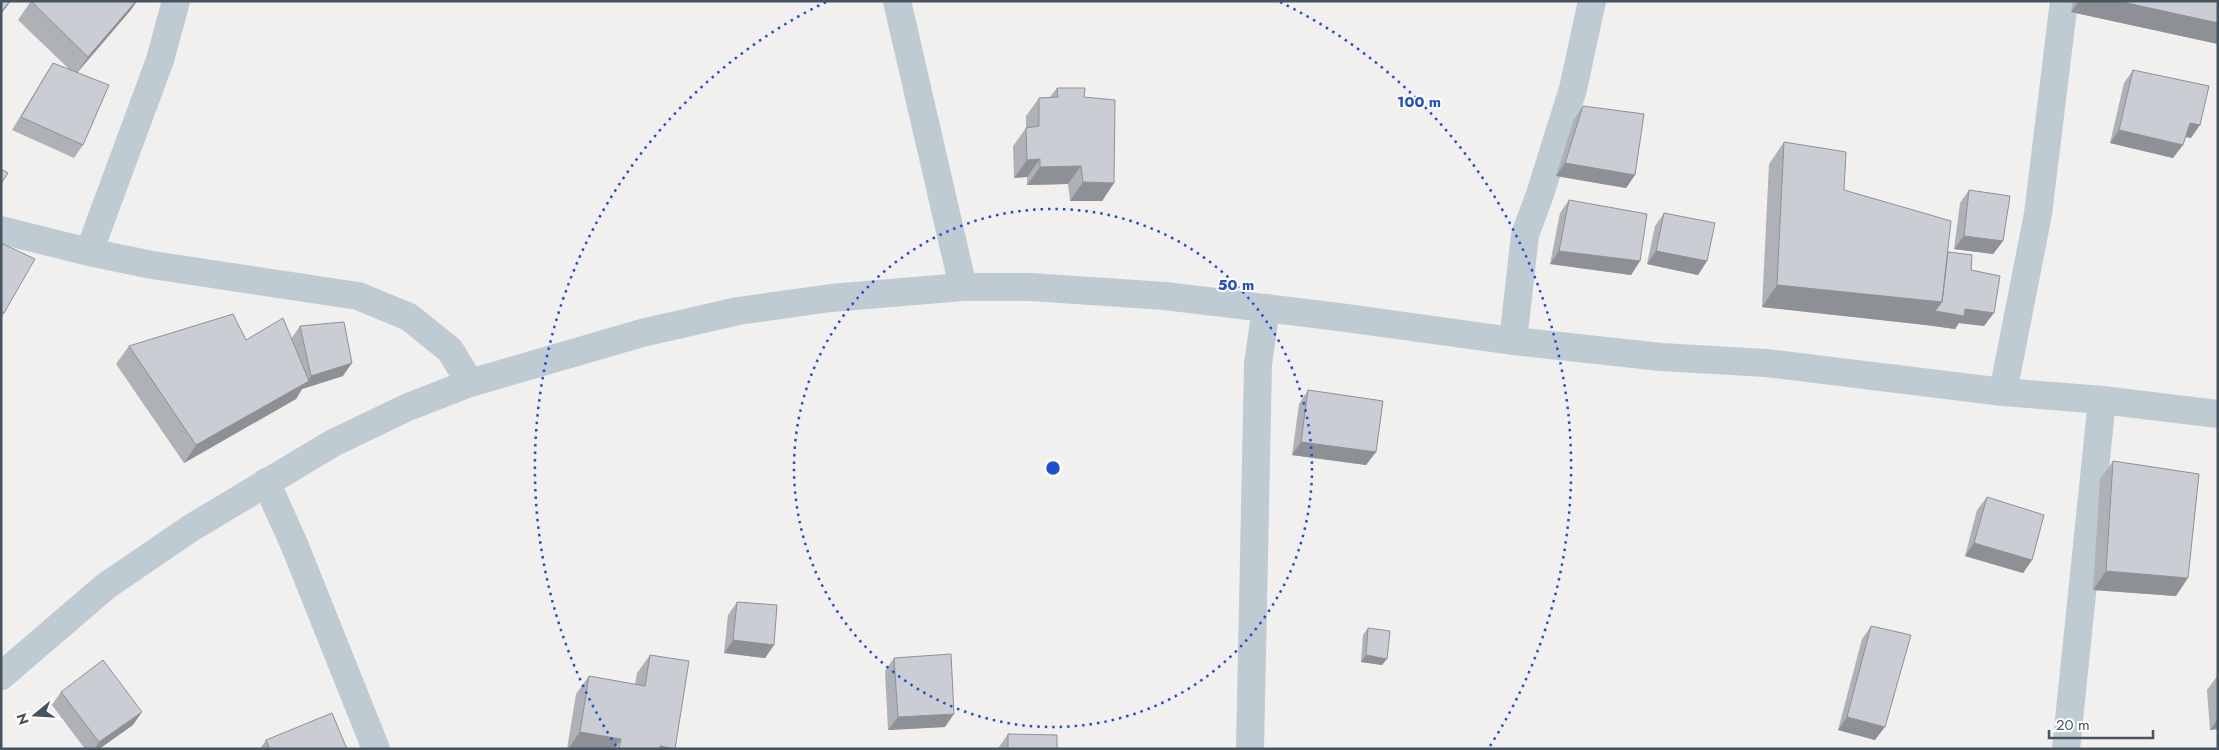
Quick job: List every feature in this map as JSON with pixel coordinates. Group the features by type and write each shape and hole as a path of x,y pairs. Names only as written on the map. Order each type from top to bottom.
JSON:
{"street":[{"path":"89,252 160,60 176,1"},
{"path":"897,1 963,287"},
{"path":"1513,341 1524,235 1540,194 1573,89 1592,1"},
{"path":"2003,392 2038,214 2064,1"},
{"path":"1,230 89,252 152,265 358,296 409,317 450,350 470,384"},
{"path":"1,676 106,586 191,528 334,443 408,407 470,384 642,333 738,311 831,298 963,287 1031,287 1165,296 1513,341 1661,357 1766,363 2003,392 2102,400 2218,414"},
{"path":"1250,749 1258,364 1266,308"},
{"path":"2066,749 2102,400"},
{"path":"266,482 294,544 376,749"}],"building":[{"path":"1,1 10,1 1,12"},
{"path":"31,1 136,1 88,57"},
{"path":"2118,1 2218,1 2218,23"},
{"path":"53,63 109,85 83,145 21,117"},
{"path":"2133,70 2209,86 2200,125 2190,123 2183,145 2119,130"},
{"path":"1057,88 1085,88 1084,97 1115,100 1114,183 1083,182 1081,166 1040,167 1040,159 1027,160 1026,128 1039,126 1039,98 1058,97"},
{"path":"1583,106 1644,114 1635,175 1565,163"},
{"path":"1784,142 1846,152 1844,190 1951,221 1942,302 1777,285"},
{"path":"1,169 8,173 1,184"},
{"path":"1969,190 2010,196 2003,241 1964,236"},
{"path":"1569,200 1647,214 1640,261 1559,251"},
{"path":"1664,213 1715,223 1707,261 1656,251"},
{"path":"1,243 35,259 4,313 1,312"},
{"path":"1948,252 1972,255 1971,270 2000,276 1994,313 1965,309 1964,316 1935,311 1942,302"},
{"path":"233,314 246,340 283,318 309,381 196,445 129,346"},
{"path":"344,322 352,363 311,376 300,326"},
{"path":"1308,390 1383,401 1376,452 1301,442"},
{"path":"2113,461 2199,474 2188,578 2106,571"},
{"path":"1987,497 2044,515 2032,560 1974,543"},
{"path":"737,602 777,605 774,645 733,640"},
{"path":"1871,626 1911,635 1885,727 1847,717"},
{"path":"1368,628 1390,631 1387,659 1366,655"},
{"path":"951,654 954,714 898,717 894,658"},
{"path":"650,655 689,661 675,749 660,746 660,749 619,749 621,739 580,732 589,676 645,686"},
{"path":"103,660 142,712 99,742 61,692"},
{"path":"332,713 347,749 270,749 266,740"},
{"path":"1008,734 1057,735 1057,749 1008,749"}]}
